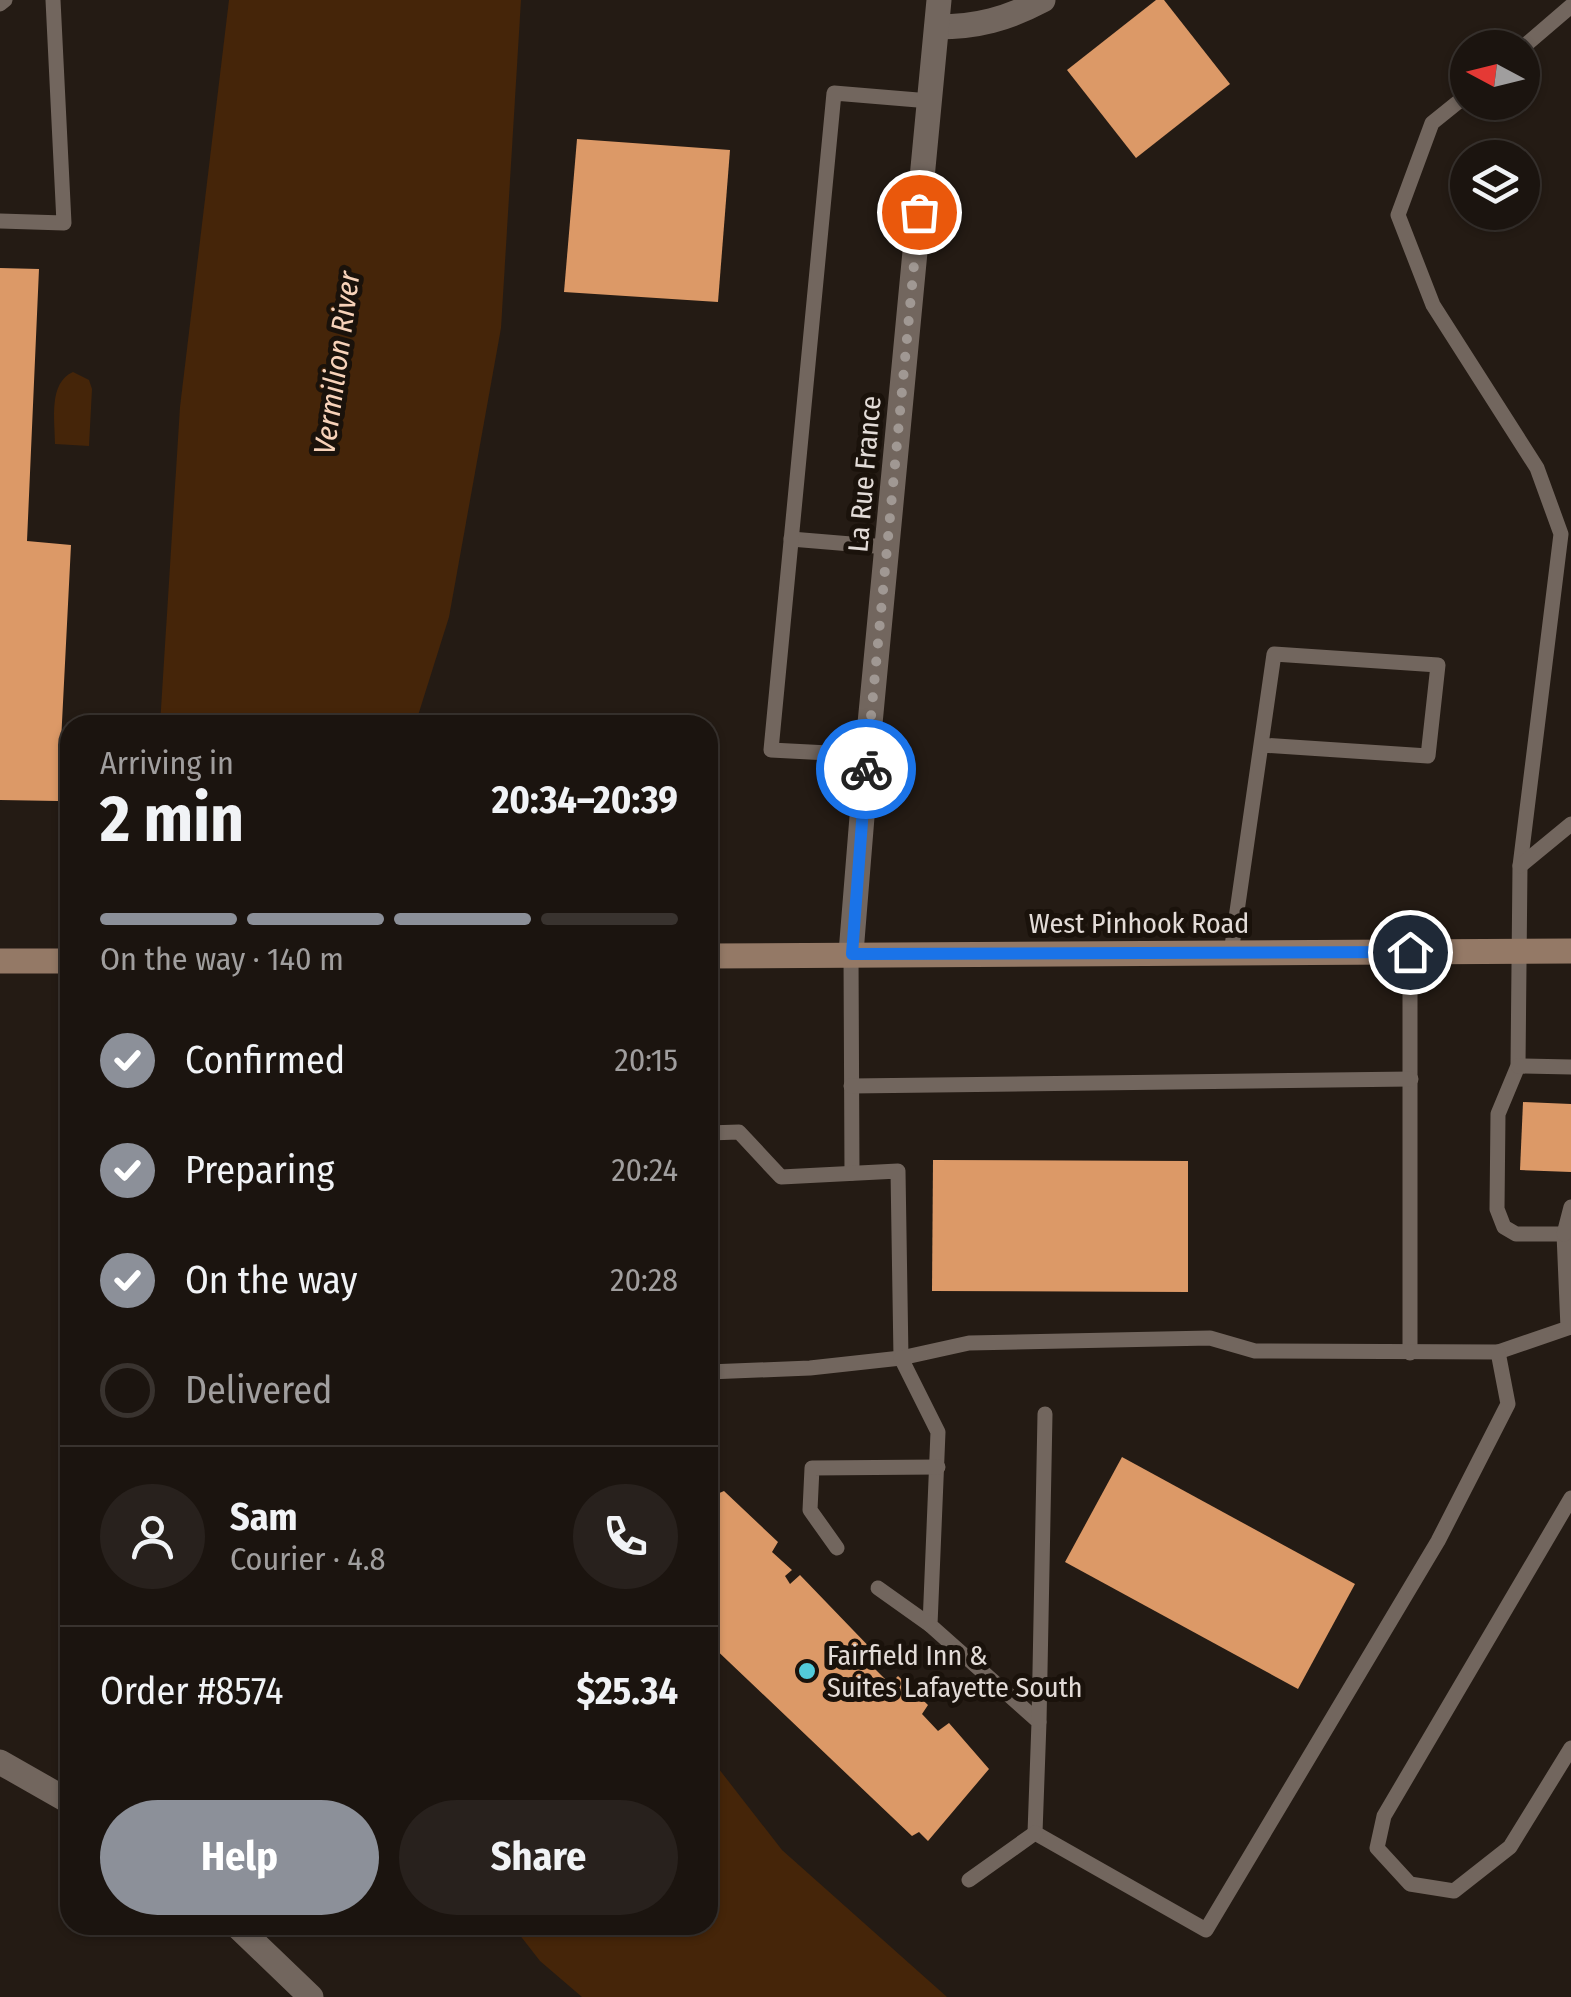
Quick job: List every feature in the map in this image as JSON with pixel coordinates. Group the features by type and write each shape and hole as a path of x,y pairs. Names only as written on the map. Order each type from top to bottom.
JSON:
{"main road":[{"name":"West Pinhook Road","path":"718,956 1571,951"},
{"path":"0,961 57,961"}],"street":[{"name":"La Rue France","path":"852,954 867,756 939,0"},
{"path":"937,27 990,23 1043,0"},
{"path":"0,1762 60,1796"},
{"path":"246,1935 311,1997"}],"lane":[{"path":"0,221 64,223 53,0"},
{"path":"1540,33 1571,6"},
{"path":"867,756 771,750 791,538 834,93 930,100"},
{"path":"1450,108 1432,123 1398,215 1434,304 1537,468 1561,534 1520,866 1518,1066 1498,1114 1496,1209 1504,1228 1516,1234 1564,1234"},
{"path":"791,538 888,547"},
{"path":"1232,953 1274,654 1438,665 1428,756 1262,745"},
{"path":"1520,866 1571,824"},
{"path":"1410,952 1410,1353"},
{"path":"852,954 852,1173"},
{"path":"1518,1066 1571,1067"},
{"path":"851,1086 1411,1079"},
{"path":"718,1133 739,1132 781,1176 898,1171 902,1358 938,1432 930,1625"},
{"path":"718,1372 810,1368 902,1358 968,1344 1210,1338 1255,1351 1498,1352 1570,1328 1564,1234 1571,1206"},
{"path":"1035,1833 1206,1930 1438,1541 1508,1404 1498,1352"},
{"path":"1035,1833 1045,1414"},
{"path":"837,1548 810,1510 812,1468 938,1467"},
{"path":"1571,1498 1384,1816 1377,1848 1410,1884 1454,1891 1510,1847 1571,1748"},
{"path":"878,1588 930,1625 1039,1722"},
{"path":"969,1880 1035,1833"}],"water":[{"name":"Vermilion River","path":"229,0 521,0 501,328 449,617 418,715 161,715 180,407"},
{"path":"73,372 89,380 92,389 89,446 55,444 56,393 65,377"},
{"path":"718,1768 782,1850 947,1997 582,1997 540,1961 520,1935 718,1935"}],"building":[{"path":"1156,0 1164,0 1230,84 1136,158 1067,70"},
{"path":"577,139 730,150 718,302 564,292"},
{"path":"0,268 39,269 27,541 71,545 58,801 0,800"},
{"path":"1523,1102 1571,1104 1571,1172 1520,1170"},
{"path":"933,1160 1188,1161 1188,1292 932,1291"},
{"path":"1122,1457 1355,1584 1298,1689 1065,1562"},
{"name":"Fairfield Inn & Suites Lafayette South","path":"724,1491 778,1542 772,1552 792,1570 785,1576 790,1584 800,1575 879,1657 871,1665 890,1684 898,1676 928,1705 922,1714 938,1731 949,1723 989,1769 928,1841 919,1832 912,1836 718,1652 718,1494"}],"way so far":[{"path":"866,769 919,212"}],"place":[{"name":"Fairfield Inn & Suites Lafayette South","path":"807,1671"}],"route":[{"path":"866,769 852,954 1410,952"}]}
